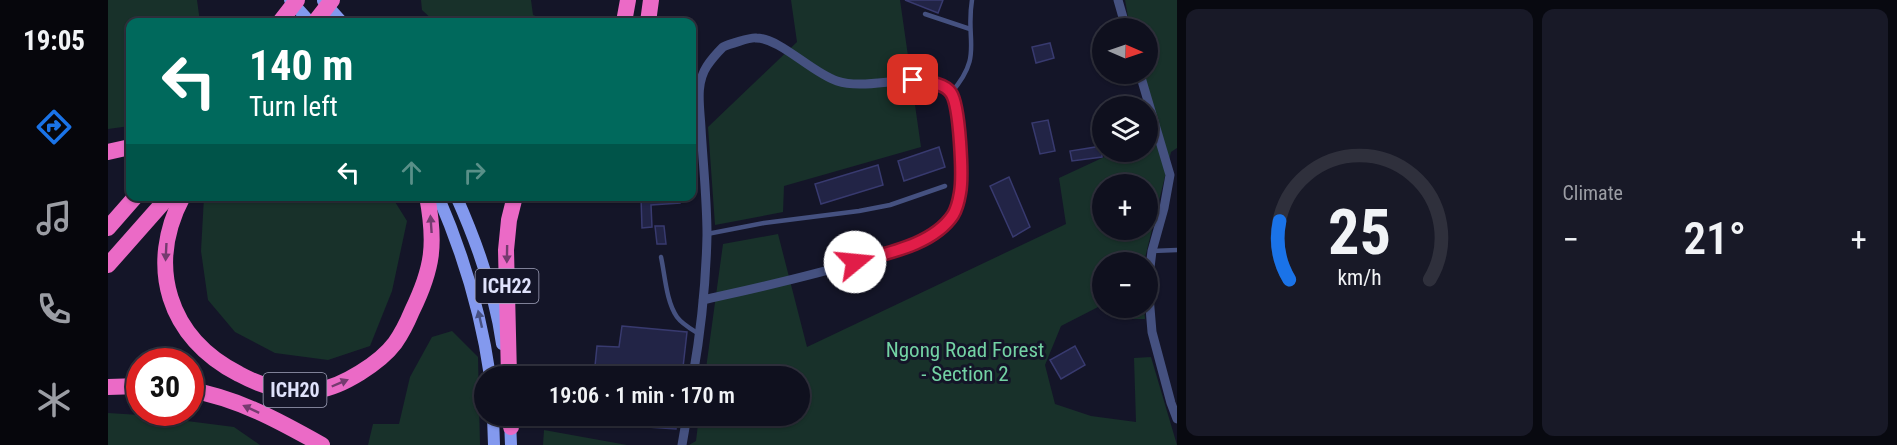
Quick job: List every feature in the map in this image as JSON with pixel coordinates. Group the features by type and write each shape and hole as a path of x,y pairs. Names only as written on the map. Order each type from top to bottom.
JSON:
{"highway":[{"path":"283,18 297,0"},
{"path":"318,18 332,0"},
{"path":"625,18 628,0"},
{"path":"649,18 651,0"},
{"path":"108,152 126,148"},
{"path":"108,228 132,201"},
{"path":"108,266 165,201"},
{"name":"ICH20","path":"181,201 168,232 165,254 171,299 186,330 199,346 240,375 275,389 304,391 318,390 343,383 393,346 405,328 428,276 432,238 428,201"},
{"name":"ICH22","path":"507,366 506,250 514,201"},
{"path":"108,387 126,386"},
{"path":"204,392 239,403 322,445"}],"main road":[{"path":"290,0 306,18"},
{"path":"322,0 338,18"},
{"path":"440,201 474,293 488,366"},
{"path":"458,201 496,309 505,366"},
{"path":"493,426 494,445"},
{"path":"510,426 511,445"}],"street":[{"path":"1118,0 1123,18"},
{"path":"694,366 703,300 707,234 698,97 706,68 724,46 756,38 777,44 810,68 837,81 859,86 913,80 938,85 951,93 955,105 962,169 960,194 953,215 937,230 908,246 855,262 703,300"},
{"path":"1143,84 1170,175 1152,251 1148,284 1152,332 1177,419"},
{"path":"682,445 685,426"}],"lane":[{"path":"951,93 963,79 969,67 972,48 969,20 972,0"},
{"path":"925,14 970,28"},
{"path":"707,234 764,222 859,211 890,205 945,186"},
{"path":"1152,251 1177,250"},
{"path":"661,257 676,316 683,324 699,334"}],"green space":[{"path":"108,0 197,0 199,18 126,18 126,127 108,129"},
{"path":"421,0 531,0 533,15 541,18 431,18 422,10"},
{"path":"791,0 900,0 921,147 784,186 783,212 715,225 708,127 797,42"},
{"name":"Ngong Road Forest - Section 2","path":"1125,0 1177,0 1177,148 1171,152 1158,205 1158,174 1092,174 1092,240 1149,240 1146,252 1092,252 1092,310 1061,326 1045,365 1055,404 1091,416 1136,422 1134,358 1151,357 1177,445 689,445 696,441 698,426 810,426 810,366 706,366 723,244 778,234 807,347 1066,224 1059,178 1093,162 1158,162 1158,96 1143,96 1141,84 1158,84 1158,18 1128,18"},
{"path":"204,201 394,201 407,221 392,291 370,346 328,360 275,353 235,332 208,300 201,251"},
{"path":"1117,318 1145,319 1118,319"},
{"path":"452,331 478,357 478,366 474,366 474,426 480,426 480,445 368,445 373,424 399,424 410,377 432,337"},
{"path":"108,413 126,414 126,426 204,426 204,423 234,427 260,445 108,445"},
{"path":"544,430 627,445 543,445"}],"building":[{"path":"905,0 943,0 938,13"},
{"path":"1050,43 1054,58 1036,63 1032,47"},
{"path":"1048,120 1055,151 1040,154 1032,123"},
{"path":"939,147 945,167 904,181 898,161"},
{"path":"1092,148 1092,158 1072,161 1070,151"},
{"path":"878,165 883,185 821,204 815,184"},
{"path":"1009,177 1030,227 1013,237 990,186"},
{"path":"641,201 680,201 680,203 651,205 652,227 642,228"},
{"path":"655,226 664,226 666,244 657,244"},
{"path":"622,326 687,332 683,366 595,366 597,346 619,347"},
{"path":"1075,346 1085,365 1061,379 1050,360"},
{"path":"632,426 676,426 676,429"}],"route":[{"path":"855,262 908,246 937,230 953,215 960,194 962,169 955,105 951,93 945,87 913,80"}]}
